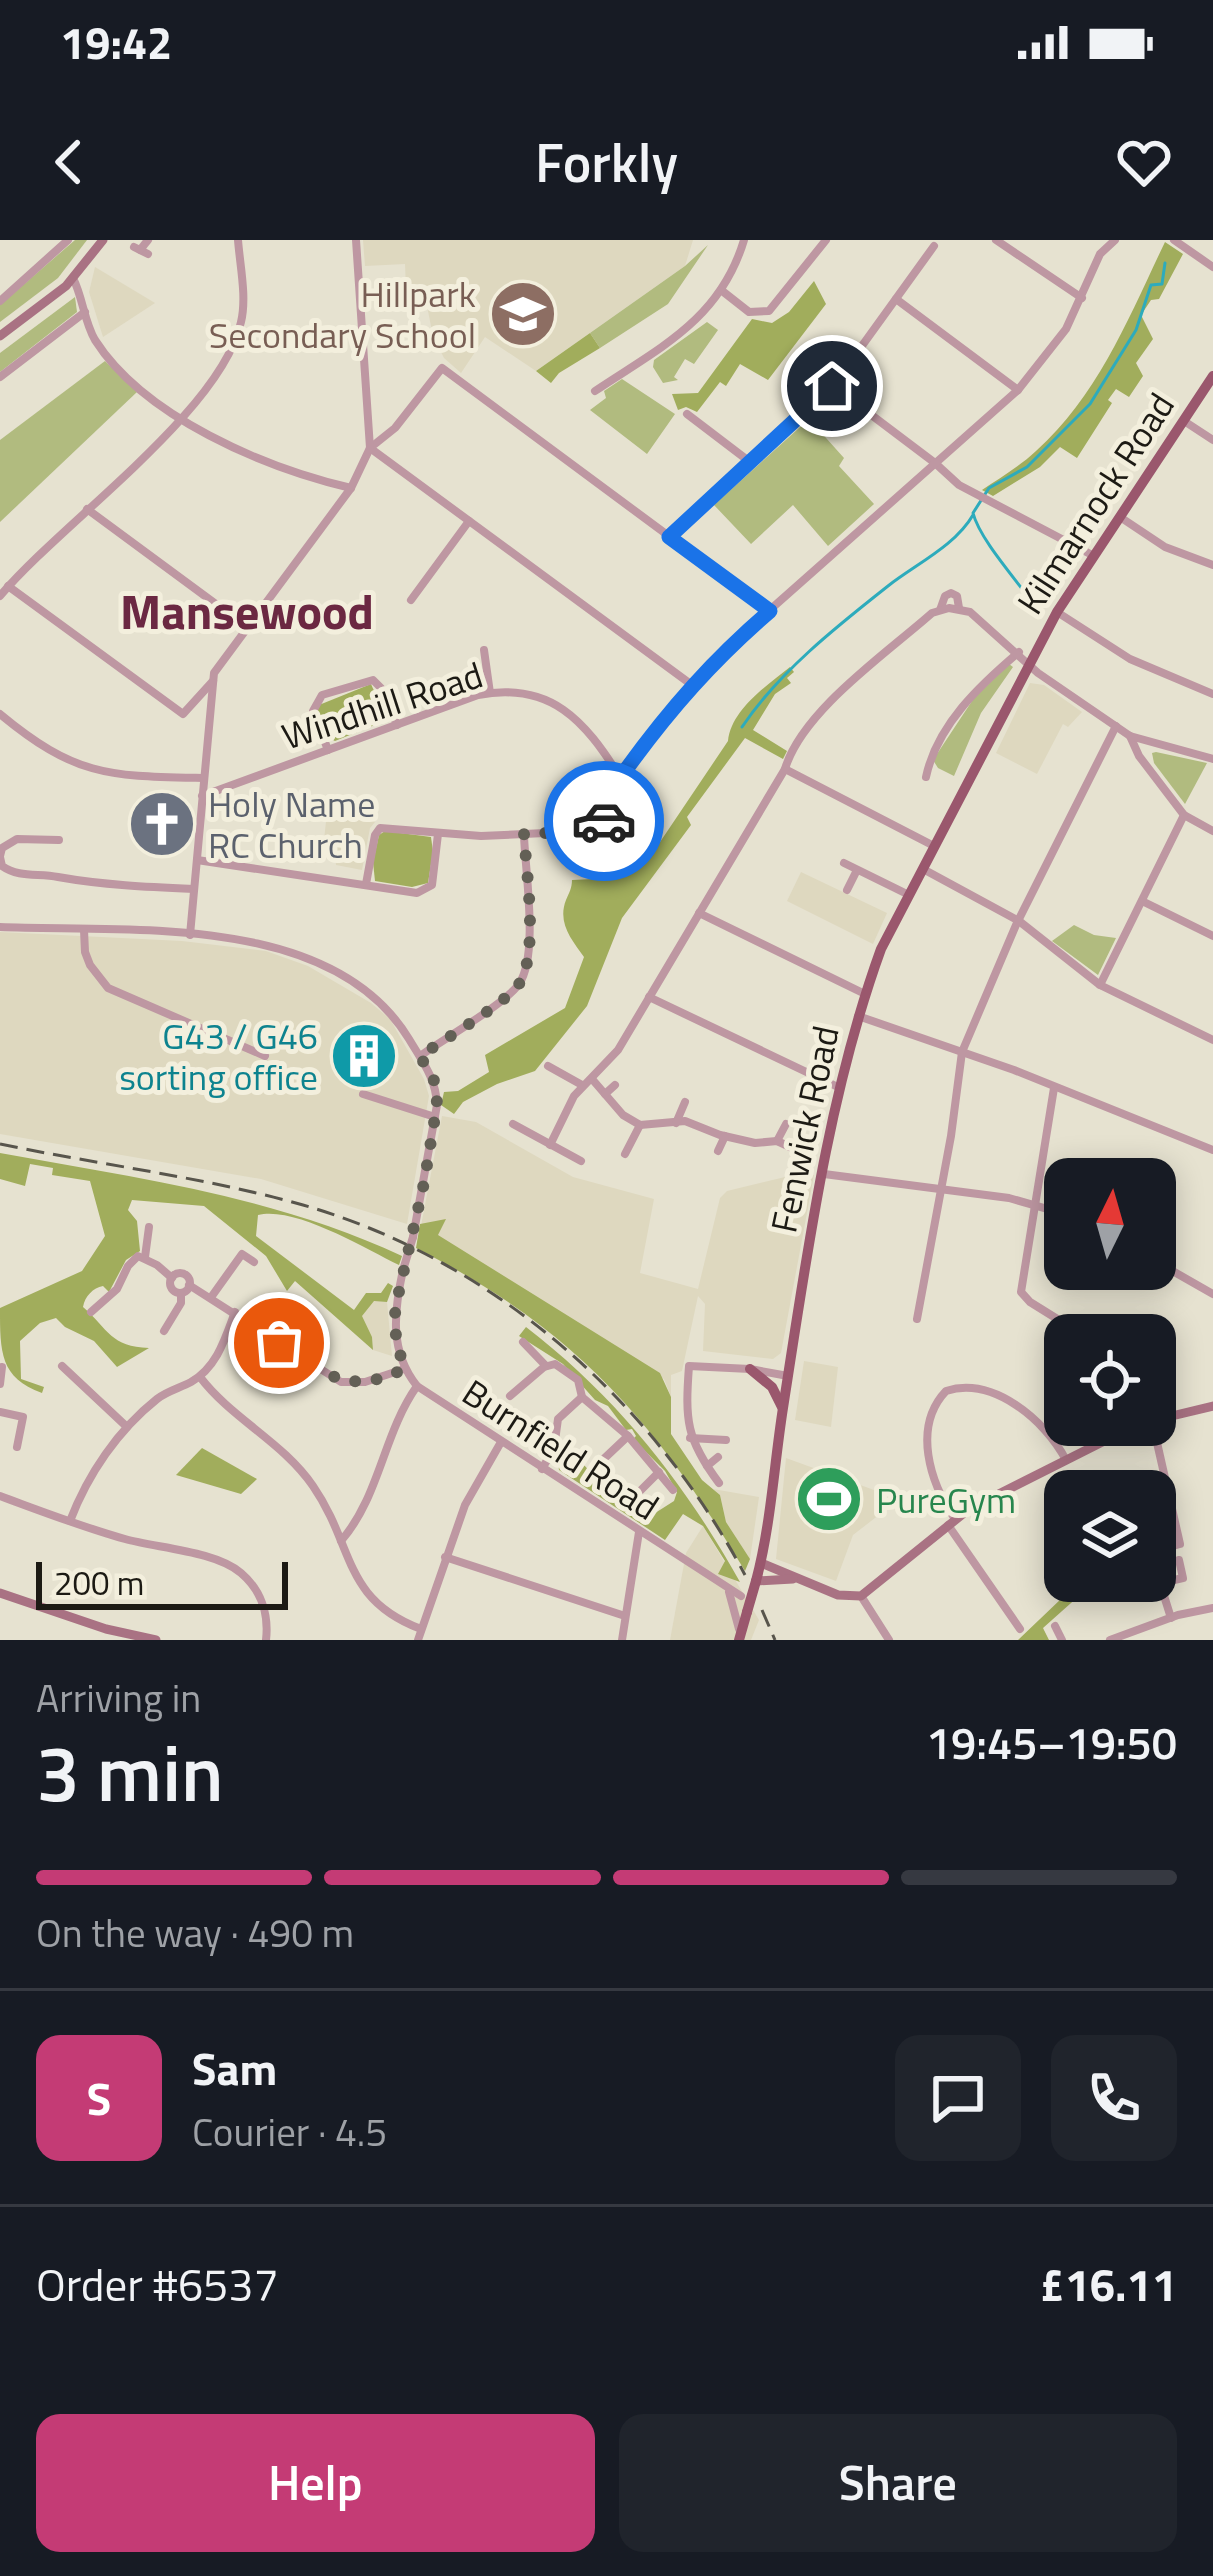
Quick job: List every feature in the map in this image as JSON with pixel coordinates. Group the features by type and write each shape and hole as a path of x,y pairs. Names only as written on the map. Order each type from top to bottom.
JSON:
{"main road":[{"name":"Kilmarnock Road","path":"1030,663 1057,613 1213,376"},
{"name":"Fenwick Road","path":"740,1637 746,1596 761,1563 788,1376 840,1088 858,1016 907,894 1030,663"},
{"path":"749,1369 772,1387 783,1410"}],"street":[{"path":"0,301 68,240"},
{"path":"0,337 73,278 103,240"},
{"path":"141,250 148,240"},
{"path":"0,596 182,418 216,375 238,335 243,310 238,240"},
{"path":"356,240 370,448 692,685"},
{"path":"595,391 688,330 721,290 744,240"},
{"path":"721,290 748,311 770,311 826,240"},
{"path":"996,240 1082,298"},
{"path":"366,884 380,828 524,834 588,831 601,825 615,807 621,777 710,663 1018,390 1052,351 1100,254 1115,240"},
{"path":"1174,240 1213,267"},
{"path":"669,537 832,386 934,246"},
{"path":"73,278 93,337 103,350 182,418 266,464 351,488"},
{"path":"896,299 1018,390"},
{"path":"0,377 85,312"},
{"path":"190,934 213,681 219,664 351,488 370,448 395,428 442,368 770,611"},
{"path":"832,386 982,499 1094,556"},
{"path":"687,414 750,462"},
{"path":"1183,420 1213,440"},
{"path":"87,509 247,627"},
{"path":"1120,517 1165,548 1213,565"},
{"path":"411,600 469,521"},
{"path":"8,586 182,714 206,683 213,681"},
{"path":"550,1145 582,1085 618,1050 819,714 940,610 945,596 957,596 959,608"},
{"path":"940,610 970,612 1130,736 1213,759"},
{"path":"1057,613 1130,659 1213,694"},
{"path":"484,649 490,693"},
{"path":"926,777 929,761 964,704 1019,652"},
{"path":"328,750 314,711 322,695 373,680 397,724"},
{"name":"Windhill Road","path":"202,796 490,693 534,696 566,710 590,730 621,777"},
{"path":"0,714 50,750 98,772 203,778"},
{"path":"917,1319 962,1052 1019,921 1116,726"},
{"path":"1130,736 1139,756 1184,815 1213,831"},
{"path":"785,769 934,846"},
{"path":"1100,985 1184,815"},
{"path":"197,860 417,892 432,884 438,834"},
{"path":"420,1056 518,987 529,946 524,834"},
{"path":"58,840 12,840 2,848 2,866 15,874 54,876 91,885 194,889"},
{"path":"39,854 40,840"},
{"path":"844,863 907,894"},
{"path":"922,868 1019,921 1100,985 1213,1040"},
{"path":"847,890 857,870"},
{"path":"1142,901 1213,936"},
{"path":"699,913 865,994"},
{"path":"0,926 190,934 272,945 332,970 386,1007 436,1084 435,1117 395,1324 404,1369 365,1382 341,1382 190,1285 183,1274 172,1277"},
{"path":"84,930 85,952 108,988 266,1056"},
{"path":"650,997 840,1088"},
{"path":"858,1016 1213,1150"},
{"path":"548,1066 582,1085"},
{"path":"592,1079 623,1115 640,1125 694,1123 725,1136 790,1147"},
{"path":"604,1094 615,1085"},
{"path":"1051,1314 1021,1294 1054,1088"},
{"path":"363,1094 435,1117"},
{"path":"676,1123 685,1102"},
{"path":"513,1124 581,1161"},
{"path":"776,1141 785,1124"},
{"path":"625,1154 640,1125"},
{"path":"718,1151 725,1136"},
{"path":"824,1174 1044,1206"},
{"path":"145,1257 148,1227"},
{"path":"212,1296 242,1253 254,1262"},
{"path":"91,1312 114,1292 132,1260 145,1257 172,1277"},
{"path":"1176,1274 1213,1294"},
{"path":"172,1277 172,1290 181,1293"},
{"path":"164,1331 181,1303 181,1293 190,1285"},
{"path":"114,1292 124,1302"},
{"path":"70,1521 81,1493 127,1427 161,1395 200,1377 220,1350 236,1312"},
{"path":"523,1342 545,1366"},
{"path":"510,1396 545,1366 555,1364 578,1380 582,1397 628,1436 673,1490"},
{"path":"62,1366 127,1427"},
{"path":"719,1483 690,1438 688,1366 788,1376"},
{"path":"0,1384 2,1367"},
{"name":"Burnfield Road","path":"404,1369 417,1385 501,1442 728,1590 746,1596"},
{"path":"200,1377 299,1468 322,1501 368,1597 387,1614 421,1629"},
{"path":"341,1540 362,1513 399,1414 417,1385"},
{"path":"1020,1629 952,1522 933,1478 927,1442 933,1410 946,1391 970,1385 982,1388 1034,1418 1054,1438 1066,1460"},
{"path":"542,1468 554,1448 558,1419 582,1397"},
{"path":"1176,1416 1213,1406"},
{"path":"0,1412 23,1417 17,1447"},
{"path":"592,1470 628,1436"},
{"path":"690,1438 727,1439"},
{"path":"418,1640 480,1473 501,1442"},
{"path":"761,1563 848,1598 861,1596 979,1503 1094,1446"},
{"path":"706,1466 718,1457"},
{"path":"634,1497 659,1472"},
{"path":"0,1496 163,1549 223,1561 260,1595 266,1640"},
{"path":"622,1640 639,1532"},
{"path":"445,1557 625,1616"},
{"path":"1176,1580 1183,1578 1179,1561"},
{"path":"756,1581 799,1580"},
{"path":"728,1590 740,1637"},
{"path":"0,1593 61,1616 156,1640"},
{"path":"861,1596 889,1640"},
{"path":"1166,1602 1171,1618"},
{"path":"1110,1640 1213,1608"},
{"path":"1055,1626 1062,1640"}],"shaded area":[{"name":"Hillpark Secondary School","path":"363,240 693,240 685,266 536,371 485,337 461,373 444,358 433,336 425,296 406,288 405,264 365,266"},
{"path":"95,267 155,303 103,337 89,292"},
{"path":"1030,683 1044,685 1082,712 1068,727 1063,724 1037,774 996,753"},
{"path":"342,797 375,822 362,870 336,865 334,843 324,840 328,803"},
{"path":"801,872 887,913 873,944 787,901"},
{"path":"0,932 182,941 266,951 308,966 371,1003 390,1019 429,1096 407,1224 261,1179 0,1134"},
{"path":"442,1116 476,1122 573,1177 654,1199 640,1273 698,1289 720,1198 727,1191 806,1172 814,1175 781,1353 773,1359 703,1351 705,1304 698,1296 682,1371 671,1375 671,1397 664,1379 420,1231"},
{"path":"374,1300 387,1302 392,1356 373,1350 361,1316"},
{"path":"804,1361 838,1367 831,1427 795,1420"},
{"path":"786,1458 885,1494 893,1504 853,1535 836,1581 776,1559"},
{"path":"713,1489 759,1497 750,1559 726,1522 720,1495"},
{"path":"703,1526 759,1620 751,1640 670,1640 686,1553"}],"green space":[{"path":"75,240 87,240 58,278 0,322 0,305"},
{"path":"1165,242 1183,254 1159,299 1151,300 1141,315 1153,339 1136,363 1143,376 1129,397 1116,389 1077,458 1060,447 1040,467 993,496 982,490 1036,451 1078,405 1111,353"},
{"path":"708,245 668,304 600,348 590,333"},
{"path":"814,281 826,304 768,380 740,364 726,386 720,382 697,412 686,407 678,410 672,394 698,393 752,319 772,323 789,312"},
{"path":"75,297 77,312 0,372 0,353"},
{"path":"707,322 718,330 694,364 685,359 674,377 678,380 663,383 654,360"},
{"path":"590,333 600,348 551,383 536,371"},
{"path":"105,361 137,392 0,522 0,440"},
{"path":"622,379 675,414 647,454 590,410 606,398 604,391"},
{"path":"809,419 844,458 839,466 874,504 828,546 793,505 751,544 714,505"},
{"path":"1009,664 1013,667 981,713 954,776 938,768 933,760 974,698"},
{"path":"790,667 794,672 787,678 791,683 775,694 753,730 787,751 783,759 745,738 687,817 691,825 622,918 587,1006 535,1071 463,1102 454,1114 441,1105 444,1092 458,1091 489,1072 485,1055 565,1008 584,957 563,916 572,880 614,878 622,867 656,848 728,741 743,709"},
{"path":"371,684 387,720 335,741 329,738 317,712 319,705"},
{"path":"1152,753 1207,763 1185,804 1154,763"},
{"path":"385,831 431,837 428,883 412,887 375,881 373,862 379,835"},
{"path":"1074,925 1094,935 1116,938 1098,975 1052,941"},
{"path":"0,1153 255,1204 354,1235 402,1256 399,1265 310,1222 258,1215 256,1236 354,1310 366,1293 381,1293 388,1283 393,1286 387,1302 374,1301 362,1316 373,1350 295,1281 287,1291 266,1256 204,1206 132,1200 128,1210 137,1221 140,1251 126,1260 109,1292 103,1286 96,1289 83,1307 118,1340 149,1348 117,1367 94,1341 56,1318 40,1323 20,1341 21,1379 44,1387 42,1393 28,1387 5,1361 0,1308 82,1271 105,1236 90,1181 52,1175 53,1168 30,1164 25,1186 0,1179"},
{"path":"446,1219 438,1235 660,1373 671,1397 671,1434 702,1480 720,1495 726,1522 750,1559 745,1571 678,1469 606,1384 522,1312 416,1248 420,1224"},
{"path":"526,1327 590,1382 646,1443 696,1510 740,1582 718,1574 725,1561 703,1526 683,1514 665,1540 559,1470 557,1454 569,1449 597,1479 652,1515 674,1501 677,1492 665,1471 633,1439 632,1429 626,1430 563,1364 519,1336"},
{"path":"202,1448 257,1479 241,1494 176,1475"},
{"path":"1058,1602 1072,1602 1043,1628 1049,1640 1018,1640"}],"waterway":[{"path":"1040,613 993,550 973,513 989,488 1027,467 1090,404 1136,330 1151,285 1162,284 1165,263"},
{"path":"742,727 809,651 946,545 973,515"}],"railway":[{"path":"0,1144 266,1195 373,1230 440,1262 503,1300 615,1396 707,1511 745,1575"},
{"path":"762,1610 775,1640"}],"way so far":[{"path":"279,1343 341,1382 365,1382 404,1369 395,1309 437,1105 436,1084 420,1056 518,987 529,946 524,834 588,831 604,821"}],"place":[{"name":"Hillpark Secondary School","path":"523,314"},
{"name":"Holy Name RC Church","path":"162,824"},
{"name":"G43 / G46 sorting office","path":"364,1056"},
{"name":"PureGym","path":"829,1499"}],"district":[{"name":"Mansewood","path":"247,611"}],"route":[{"path":"604,821 615,807 621,777 700,674 770,611 669,537 832,386"}]}
